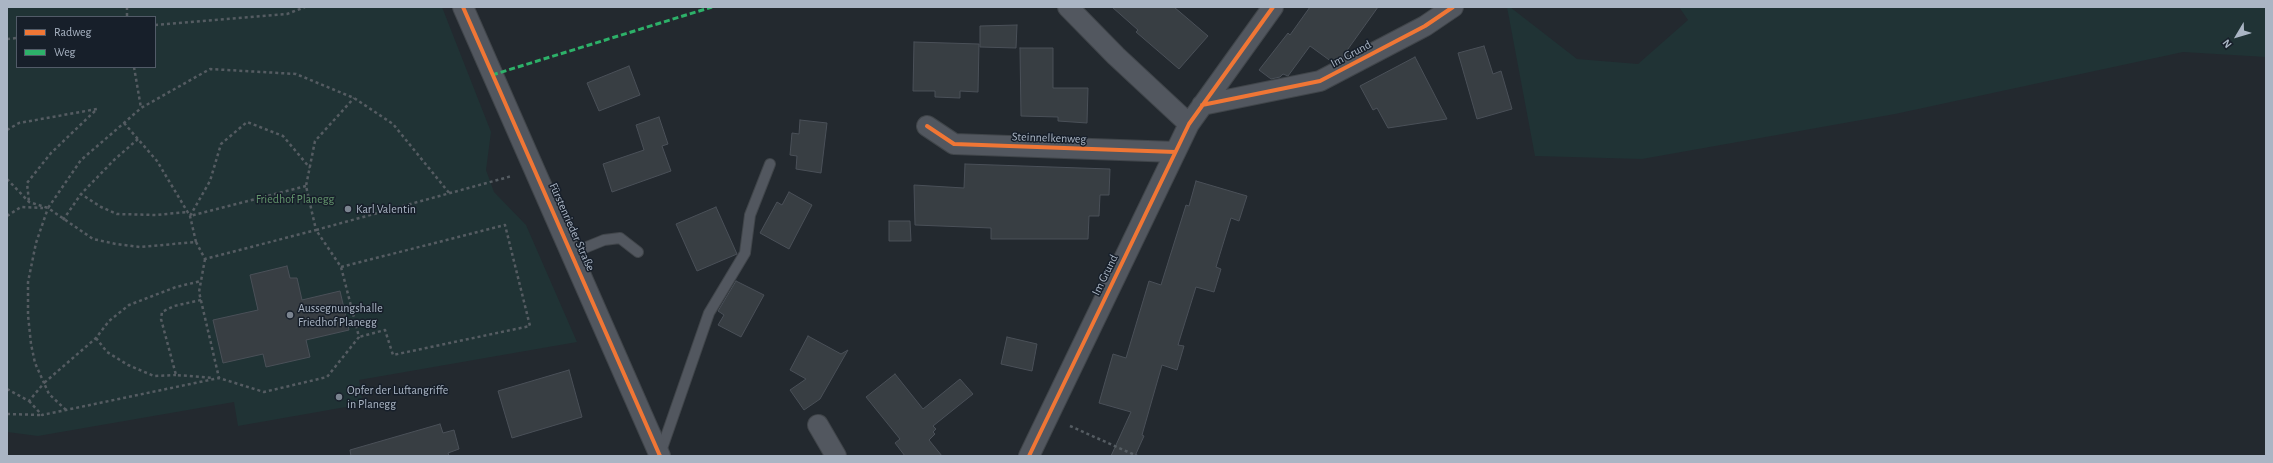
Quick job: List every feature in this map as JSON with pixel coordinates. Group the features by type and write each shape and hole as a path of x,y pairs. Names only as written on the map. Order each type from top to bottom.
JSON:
{"street":[{"name":"Fürstenrieder Straße","path":"463,7 660,456"},
{"path":"1068,7 1116,56 1189,124"},
{"name":"Im Grund","path":"1029,456 1189,124 1273,7"},
{"name":"Im Grund","path":"1202,105 1320,81 1425,26 1453,7"},
{"name":"Steinnelkenweg","path":"927,126 954,144 1175,152"},
{"path":"818,425 836,456"}],"lane":[{"path":"660,456 709,313 745,253 750,215 770,164"},
{"path":"572,253 604,240 620,238 638,252"}],"path":[{"path":"156,25 287,14 305,7"},
{"path":"134,68 142,108"},
{"path":"66,410 49,394 35,363 31,344 28,315 28,282 36,243 48,208 81,160 124,123 142,108 210,69 296,74 354,98 393,124 450,194"},
{"path":"354,98 315,141 306,186 316,230 341,267 359,337"},
{"path":"7,130 19,122 97,109 51,153 27,183 29,202"},
{"path":"190,216 210,181 221,144 247,122 283,136 310,168"},
{"path":"124,123 157,161 190,216 196,242 205,259 199,292 219,378"},
{"path":"63,220 81,194 114,160 138,140"},
{"path":"205,259 536,171"},
{"path":"7,178 29,202 48,208 63,220 93,239 140,247 196,242"},
{"path":"190,216 306,186"},
{"path":"81,194 101,207 117,214 156,215 187,212"},
{"path":"7,216 21,207 48,208"},
{"path":"96,338 107,352 128,365 154,376 176,375 219,378 264,392 327,377 359,337 385,330 393,355 530,326 505,225 341,267"},
{"path":"29,401 44,383 96,338 109,321 130,305 176,287 201,281"},
{"path":"176,375 161,320 162,312 174,306 201,300"},
{"path":"7,414 42,415 219,378"},
{"path":"7,389 29,401 42,415"},
{"path":"1048,416 1137,456"}],"green space":[{"name":"Friedhof Planegg","path":"7,7 442,7 491,132 486,170 494,192 526,225 577,342 359,380 363,404 238,426 234,402 38,436 7,432"},
{"path":"1507,7 1510,7 1577,59 1638,64 1688,20 1679,7 2266,7 2266,57 2183,52 1895,114 1642,159 1535,156"}],"building":[{"path":"1112,7 1174,7 1208,36 1179,69 1136,32 1138,30"},
{"path":"1310,7 1378,7 1343,56 1332,62 1310,46 1288,76 1283,74 1280,77 1271,79 1259,70 1288,33 1290,35"},
{"path":"1017,25 1016,48 980,47 980,26"},
{"path":"914,42 979,44 978,92 960,91 960,98 935,97 935,91 913,91"},
{"path":"1484,46 1493,74 1501,71 1512,109 1477,119 1458,53"},
{"path":"1020,48 1053,48 1053,88 1088,88 1087,123 1058,121 1058,117 1021,116"},
{"path":"1415,57 1447,119 1388,128 1377,108 1373,110 1360,86"},
{"path":"629,66 640,95 599,111 587,83"},
{"path":"659,117 668,144 662,146 671,171 612,192 603,164 644,150 636,125"},
{"path":"800,120 827,123 821,173 796,169 797,156 790,155 792,133 799,134"},
{"path":"965,164 1110,169 1109,195 1100,195 1099,216 1089,216 1088,239 991,239 991,228 915,225 914,185 964,188"},
{"path":"1196,181 1247,196 1239,221 1231,218 1216,267 1221,269 1214,292 1196,287 1178,345 1184,346 1177,370 1162,365 1142,435 1144,436 1135,456 1111,456 1131,412 1099,403 1113,354 1126,358 1149,281 1161,285 1186,205 1189,206"},
{"path":"789,192 812,205 789,249 760,233 777,202 782,205"},
{"path":"716,207 737,254 697,271 676,224"},
{"path":"889,221 910,221 911,241 889,241"},
{"name":"Aussegnungshalle Friedhof Planegg","path":"287,266 290,278 297,278 302,300 340,291 349,330 306,340 310,357 266,367 263,354 223,363 213,320 258,310 250,275"},
{"path":"736,281 764,295 741,337 718,325 724,315 718,311"},
{"path":"808,336 841,354 848,350 820,399 804,410 790,390 806,379 790,370"},
{"path":"1007,337 1037,344 1032,371 1001,364"},
{"path":"569,370 582,417 512,438 498,391"},
{"path":"895,374 923,409 960,379 973,394 933,426 936,429 933,432 935,434 929,440 942,456 905,456 895,443 900,439 866,397"},
{"path":"440,424 443,433 454,430 459,449 448,453 449,456 351,456 350,450"}],"marked path":[{"path":"492,75 712,7"}],"cycle path":[{"path":"463,7 660,456"},
{"path":"1029,456 1189,124 1273,7"},
{"path":"1202,105 1320,81 1425,26 1453,7"},
{"path":"927,126 954,144 1175,152"}],"place":[{"name":"Karl Valentin","path":"348,209"},
{"name":"Aussegnungshalle Friedhof Planegg","path":"290,315"},
{"name":"Opfer der Luftangriffe in Planegg","path":"339,397"}]}
